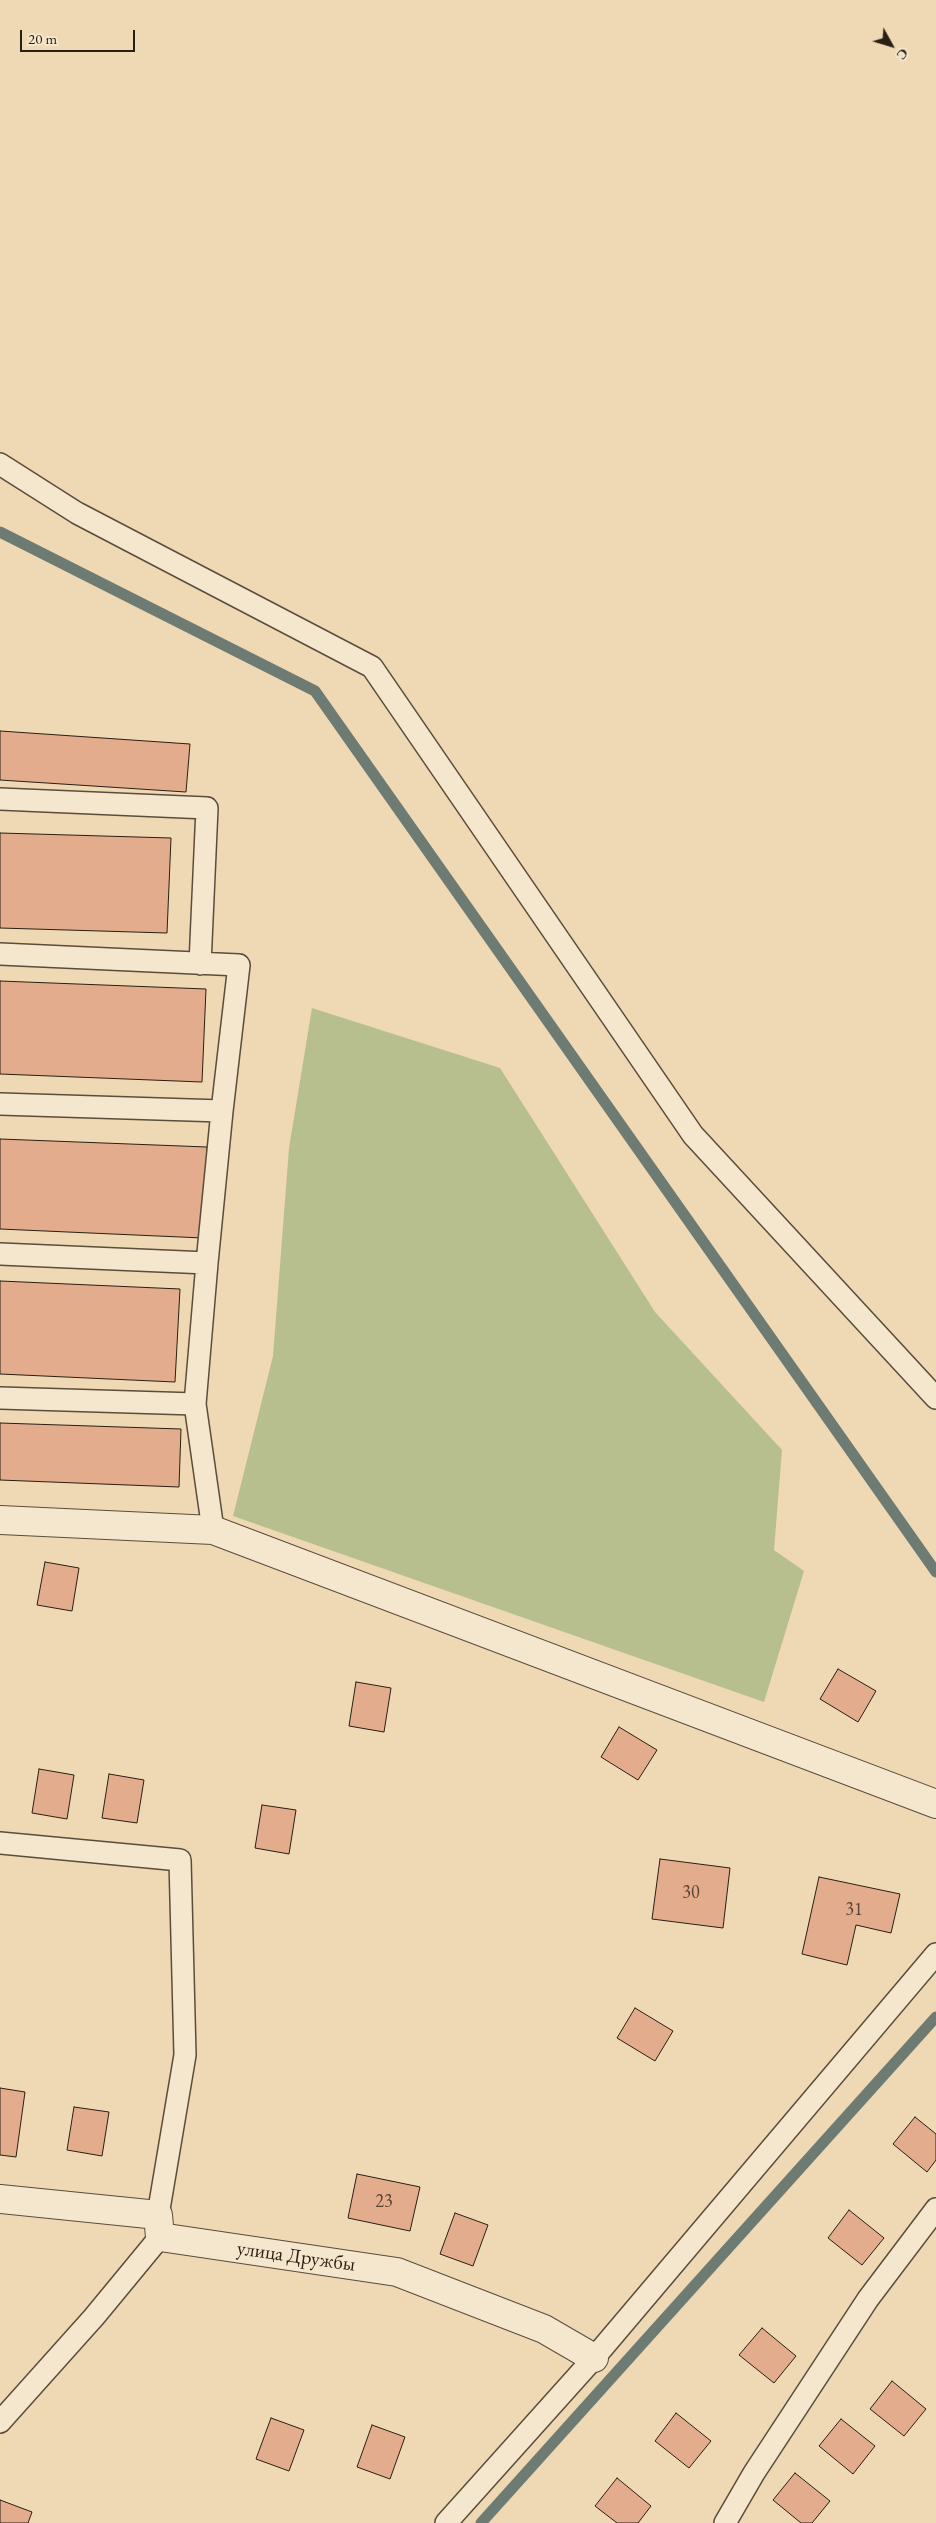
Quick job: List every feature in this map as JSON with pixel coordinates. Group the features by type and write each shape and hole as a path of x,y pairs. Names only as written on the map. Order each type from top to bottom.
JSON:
{"street":[{"path":"0,1520 213,1530 936,1804"},
{"name":"улица Дружбы","path":"0,2199 159,2226 397,2272 544,2329 594,2358"}],"lane":[{"path":"0,464 77,513 372,666 692,1135 936,1398"},
{"path":"0,799 206,808 200,964"},
{"path":"0,954 239,965 207,1264 196,1404 213,1530"},
{"path":"0,1104 222,1111"},
{"path":"0,1254 207,1264"},
{"path":"0,1398 196,1404"},
{"path":"0,1843 180,1860 185,2055 159,2226 94,2317 0,2422"},
{"path":"446,2523 594,2358 936,1954"},
{"path":"725,2523 754,2473 868,2299 936,2209"}],"green space":[{"path":"312,1008 500,1068 655,1312 782,1450 774,1550 804,1571 764,1702 233,1516 273,1356 289,1148"}],"building":[{"path":"0,731 190,744 186,792 0,780"},
{"path":"0,833 171,838 167,933 0,928"},
{"path":"0,981 206,989 202,1082 0,1074"},
{"path":"0,1139 207,1147 203,1238 0,1229"},
{"path":"0,1281 180,1289 175,1382 0,1374"},
{"path":"0,1423 181,1429 179,1487 0,1480"},
{"path":"45,1562 79,1568 72,1611 37,1605"},
{"path":"838,1669 876,1691 858,1722 820,1699"},
{"path":"356,1682 391,1688 384,1732 349,1726"},
{"path":"619,1727 657,1750 638,1780 601,1757"},
{"path":"39,1769 74,1775 67,1819 32,1813"},
{"path":"109,1774 144,1780 137,1823 102,1818"},
{"path":"262,1805 296,1810 289,1854 255,1848"},
{"path":"660,1859 730,1868 723,1928 652,1919"},
{"path":"819,1877 900,1894 891,1933 856,1925 847,1965 802,1954"},
{"path":"635,2008 673,2031 655,2061 617,2038"},
{"path":"0,2088 25,2092 16,2157 0,2155"},
{"path":"74,2107 109,2112 102,2156 67,2150"},
{"path":"915,2117 936,2134 936,2160 927,2172 893,2144"},
{"path":"357,2174 420,2187 410,2231 348,2218"},
{"path":"849,2210 884,2238 862,2265 828,2238"},
{"path":"455,2213 488,2225 473,2266 440,2254"},
{"path":"762,2328 796,2356 774,2383 739,2355"},
{"path":"892,2381 926,2409 904,2436 870,2409"},
{"path":"676,2413 711,2441 689,2468 655,2441"},
{"path":"271,2418 304,2430 289,2471 256,2459"},
{"path":"841,2419 875,2446 853,2474 819,2446"},
{"path":"372,2425 405,2437 390,2479 357,2467"},
{"path":"795,2473 830,2501 812,2523 801,2523 773,2500"},
{"path":"617,2478 651,2506 638,2523 617,2523 595,2506"},
{"path":"0,2500 32,2512 28,2523 0,2523"}],"waterway":[{"path":"0,532 315,691 936,1572"},
{"path":"481,2523 936,2017"}]}
